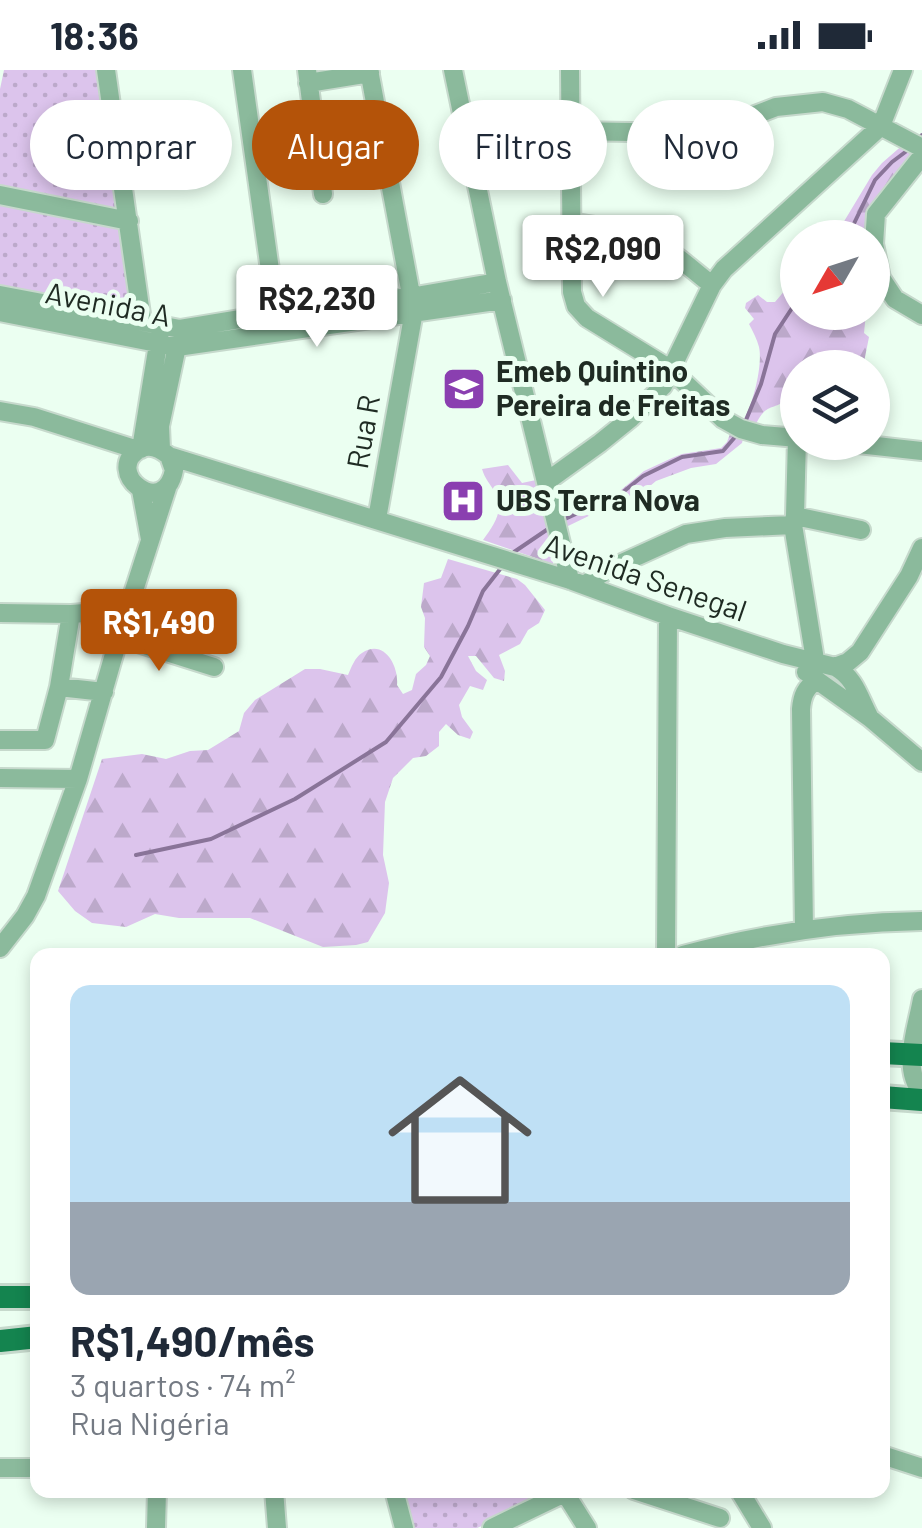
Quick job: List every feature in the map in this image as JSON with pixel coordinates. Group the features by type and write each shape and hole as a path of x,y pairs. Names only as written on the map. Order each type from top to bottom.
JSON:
{"main road":[{"path":"890,1052 917,1054"},
{"path":"890,1098 922,1097"},
{"path":"0,1297 30,1298"},
{"path":"0,1341 30,1338"}],"street":[{"path":"106,70 142,321"},
{"path":"242,70 276,314"},
{"path":"453,70 459,100"},
{"path":"570,70 571,100"},
{"path":"546,482 600,444 663,386 712,285 738,255 881,126 902,70"},
{"path":"307,76 370,72 375,100"},
{"path":"607,131 689,133 724,127 776,107 823,102 848,109 922,148"},
{"path":"922,156 876,214 874,244 881,278 895,299 922,314"},
{"path":"321,190 322,194"},
{"path":"391,190 412,304"},
{"path":"478,190 546,482 577,583 686,534 794,520 861,530"},
{"path":"572,190 572,292 576,306 587,318 670,369 723,419 742,429 780,437"},
{"path":"0,196 128,221"},
{"path":"572,222 648,240 712,285"},
{"name":"Avenida A","path":"0,312 169,337 500,291"},
{"name":"Avenida A","path":"0,294 142,321 169,337 276,314 412,304"},
{"name":"Rua R","path":"376,519 412,304"},
{"path":"140,450 169,337"},
{"path":"165,452 160,426 169,337"},
{"path":"0,411 140,450"},
{"path":"90,434 141,490 160,491 170,481 202,464"},
{"path":"0,948 36,896 78,779 173,462 154,447 140,450 128,465 128,474"},
{"path":"890,447 922,450"},
{"name":"Avenida Senegal","path":"165,452 577,583 783,654 845,688 870,718 922,762"},
{"path":"796,460 794,520 812,671 801,710 804,930"},
{"path":"141,490 150,540"},
{"path":"845,688 860,652 909,576 922,548"},
{"path":"0,613 127,610"},
{"path":"0,740 46,740 70,614"},
{"path":"666,948 668,616"},
{"path":"119,636 214,667"},
{"path":"836,667 860,652"},
{"name":"Avenida Senegal","path":"812,671 836,667 843,671 845,688"},
{"path":"58,686 104,692"},
{"path":"0,778 78,779"},
{"path":"709,948 804,930 922,921"},
{"path":"922,999 917,1054 911,1064 914,1083 922,1097"},
{"path":"890,1458 922,1468"},
{"path":"0,1468 30,1468"},
{"path":"156,1528 158,1498"},
{"path":"275,1498 278,1528"},
{"path":"396,1498 404,1528"},
{"path":"492,1528 554,1498"},
{"path":"571,1498 586,1528"},
{"path":"654,1498 718,1523 742,1498"},
{"path":"744,1498 762,1528"}],"green space":[{"path":"4,70 102,70 106,100 30,100 30,190 118,190 134,315 0,291 0,89"},
{"path":"905,143 918,153 878,220 845,220 872,175"},
{"path":"758,295 767,302 775,302 780,296 780,330 864,330 869,337 866,350 780,350 780,404 763,412 756,424 744,419 760,364 757,341 749,324 754,319 745,308"},
{"path":"730,434 743,439 742,443 716,464 656,481 644,503 630,496 566,527 562,514 621,490 644,471 672,458 721,448"},
{"path":"508,465 522,483 536,480 553,564 483,540 499,505 482,469"},
{"path":"448,559 517,579 545,610 520,644 499,655 504,681 494,678 476,656 468,656 476,671 487,680 483,690 470,686 459,705 473,732 470,739 446,724 439,732 439,746 426,756 413,758 393,778 385,802 383,855 389,883 385,913 368,942 323,947 250,918 155,914 126,927 92,923 75,911 58,891 102,759 142,754 166,759 208,750 239,731 244,713 255,700 305,669 348,675 357,657 370,649 388,656 403,694 412,690 416,674 430,656 424,647 424,583 441,578"},
{"path":"406,1498 545,1498 477,1528 413,1528"}],"waterway":[{"path":"856,220 875,180 908,150"},
{"path":"746,420 780,326"},
{"path":"565,519 623,492 643,476 682,457 723,451 735,437"},
{"path":"514,552 548,529"},
{"path":"136,855 211,839 295,799 386,742 441,677 483,591 501,568"}],"place":[{"name":"Emeb Quintino Pereira de Freitas","path":"464,389"},
{"name":"UBS Terra Nova","path":"463,501"}]}
